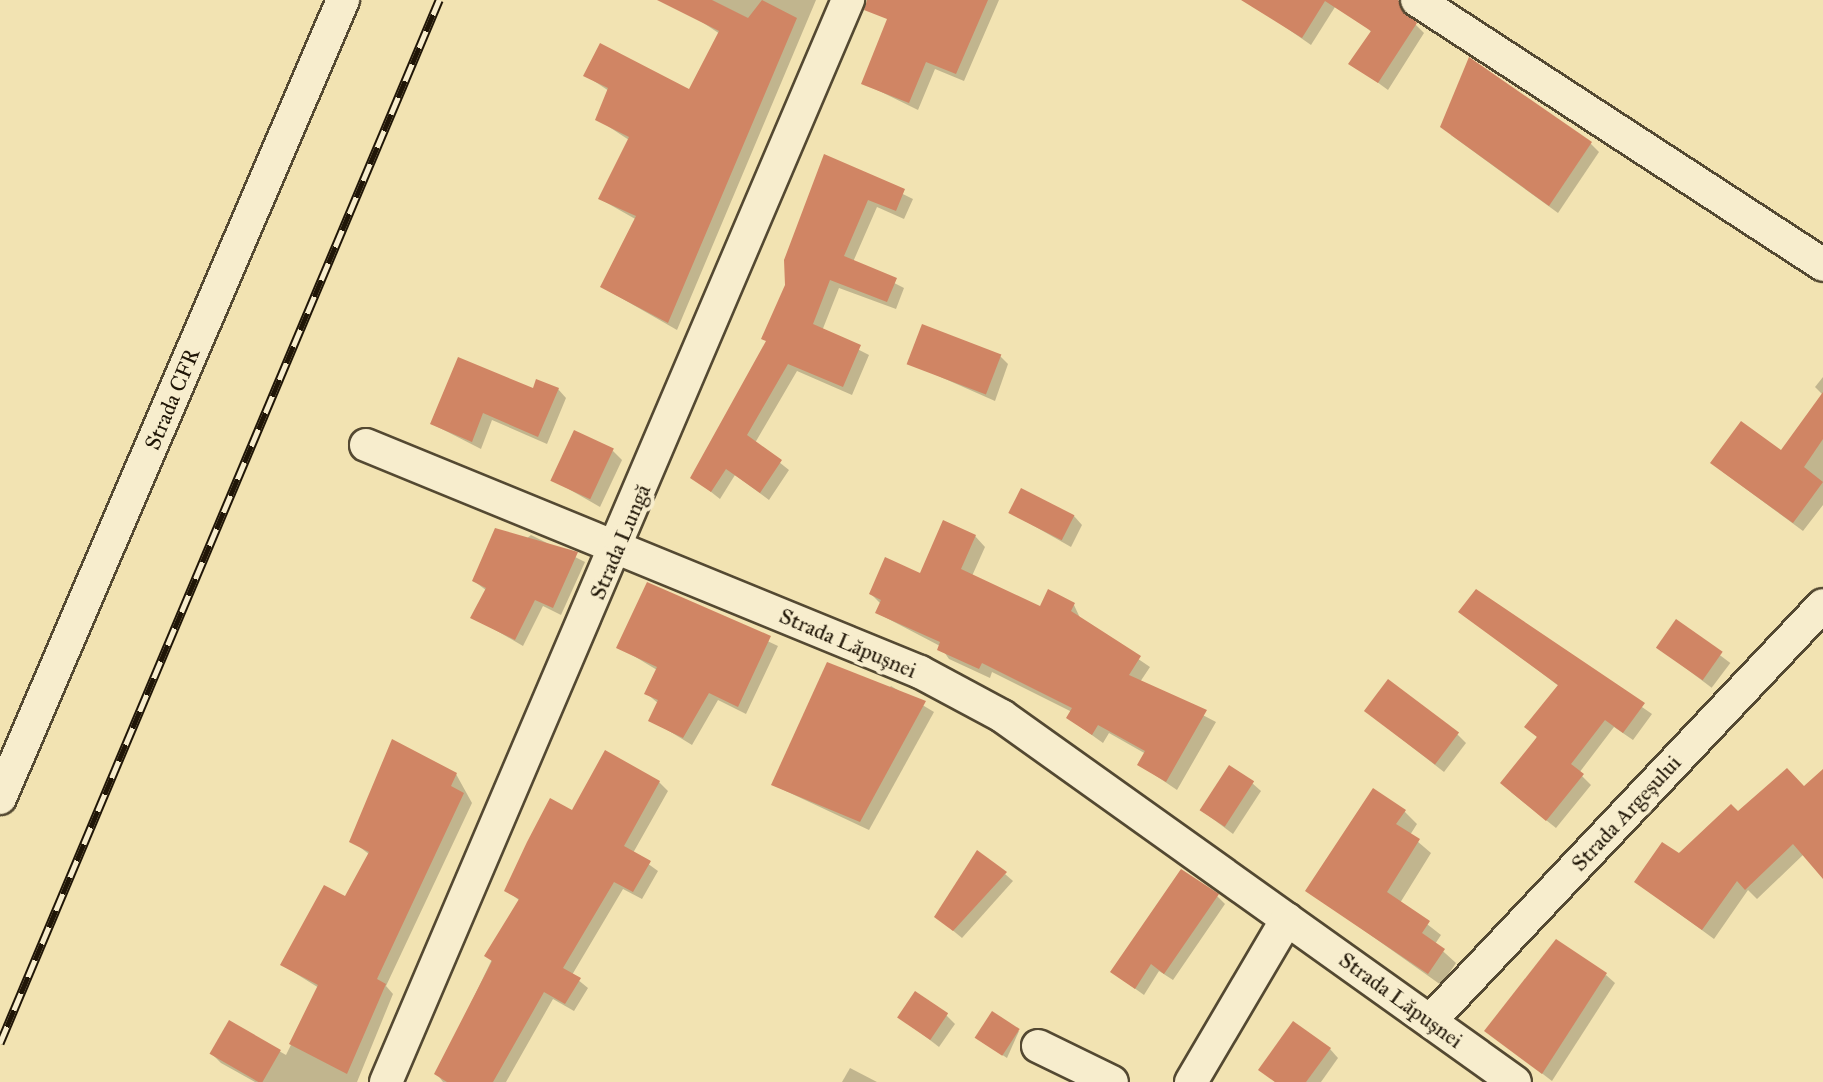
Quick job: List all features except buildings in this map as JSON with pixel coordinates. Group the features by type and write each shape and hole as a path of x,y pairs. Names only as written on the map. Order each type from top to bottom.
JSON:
{"street":[{"name":"Strada CFR","path":"0,798 343,0"},
{"name":"Strada Lungă","path":"386,1082 618,547 848,0"},
{"path":"1417,0 1823,265"},
{"name":"Strada Lăpușnei","path":"366,445 920,672 1002,716 1515,1082"},
{"name":"Strada Argeșului","path":"1430,1021 1823,605"},
{"path":"1191,1082 1287,919"},
{"path":"1038,1046 1112,1082"}],"railway":[{"path":"0,1043 439,0"}]}
